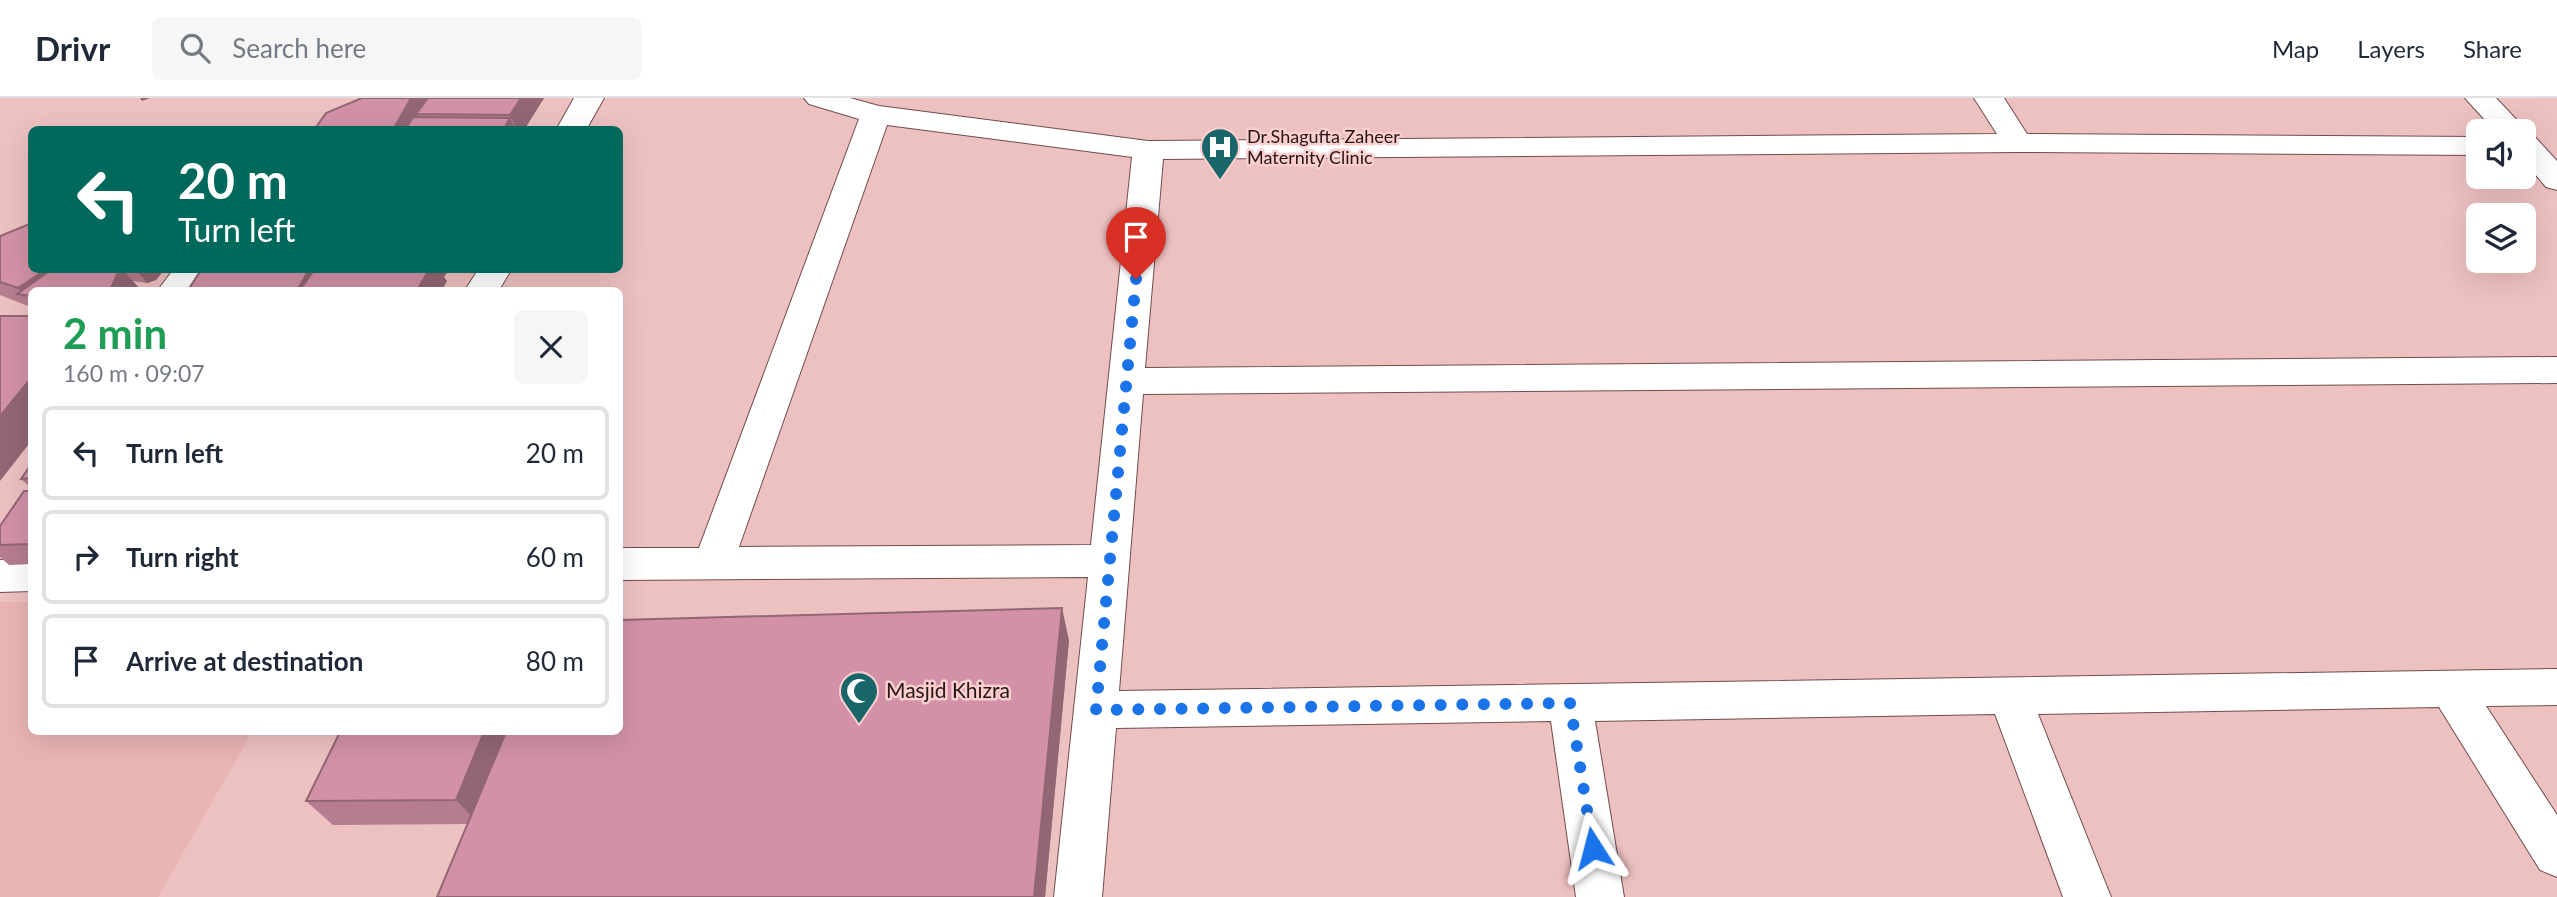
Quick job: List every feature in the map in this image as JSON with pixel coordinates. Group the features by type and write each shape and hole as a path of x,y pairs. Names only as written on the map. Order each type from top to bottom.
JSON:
{"street":[{"path":"573,126 589,98"},
{"path":"819,98 876,115 1148,150 2018,143 2466,146"},
{"path":"1989,98 2018,143"},
{"path":"2480,98 2500,119"},
{"path":"714,562 876,115"},
{"path":"2536,143 2557,145"},
{"path":"1078,897 1148,150"},
{"path":"2536,158 2557,180"},
{"path":"176,287 188,273"},
{"path":"1127,382 2557,370"},
{"path":"623,564 1110,561"},
{"path":"0,576 28,575"},
{"path":"1096,710 2557,687"},
{"path":"2450,688 2557,855"},
{"path":"2010,697 2087,897"},
{"path":"1570,703 1600,897"}],"shaded area":[{"path":"0,602 28,602 28,735 250,735 158,897 0,897"}],"building":[{"path":"362,98 411,98 395,126 317,126 326,113"},
{"path":"428,98 521,98 510,115 416,114"},
{"path":"413,117 510,118 505,126 407,126"},
{"path":"28,225 28,273 40,273 18,288 0,282 0,236"},
{"path":"47,273 118,273 111,287 28,287 28,295 17,294"},
{"path":"199,273 307,273 299,287 190,287"},
{"path":"312,273 427,273 419,287 302,287"},
{"path":"0,316 28,316 28,382 0,416"},
{"path":"28,469 28,478 21,479"},
{"path":"24,491 28,491 28,544 0,545 0,526"},
{"path":"1062,608 1034,897 437,897 505,735 623,735 623,620"},
{"path":"339,735 483,735 456,800 306,801"}],"place":[{"name":"Dr.Shagufta Zaheer Maternity Clinic","path":"1220,181"},
{"name":"Masjid Khizra","path":"859,725"}],"route":[{"path":"1136,279 1096,710 1570,703 1593,848"}]}
